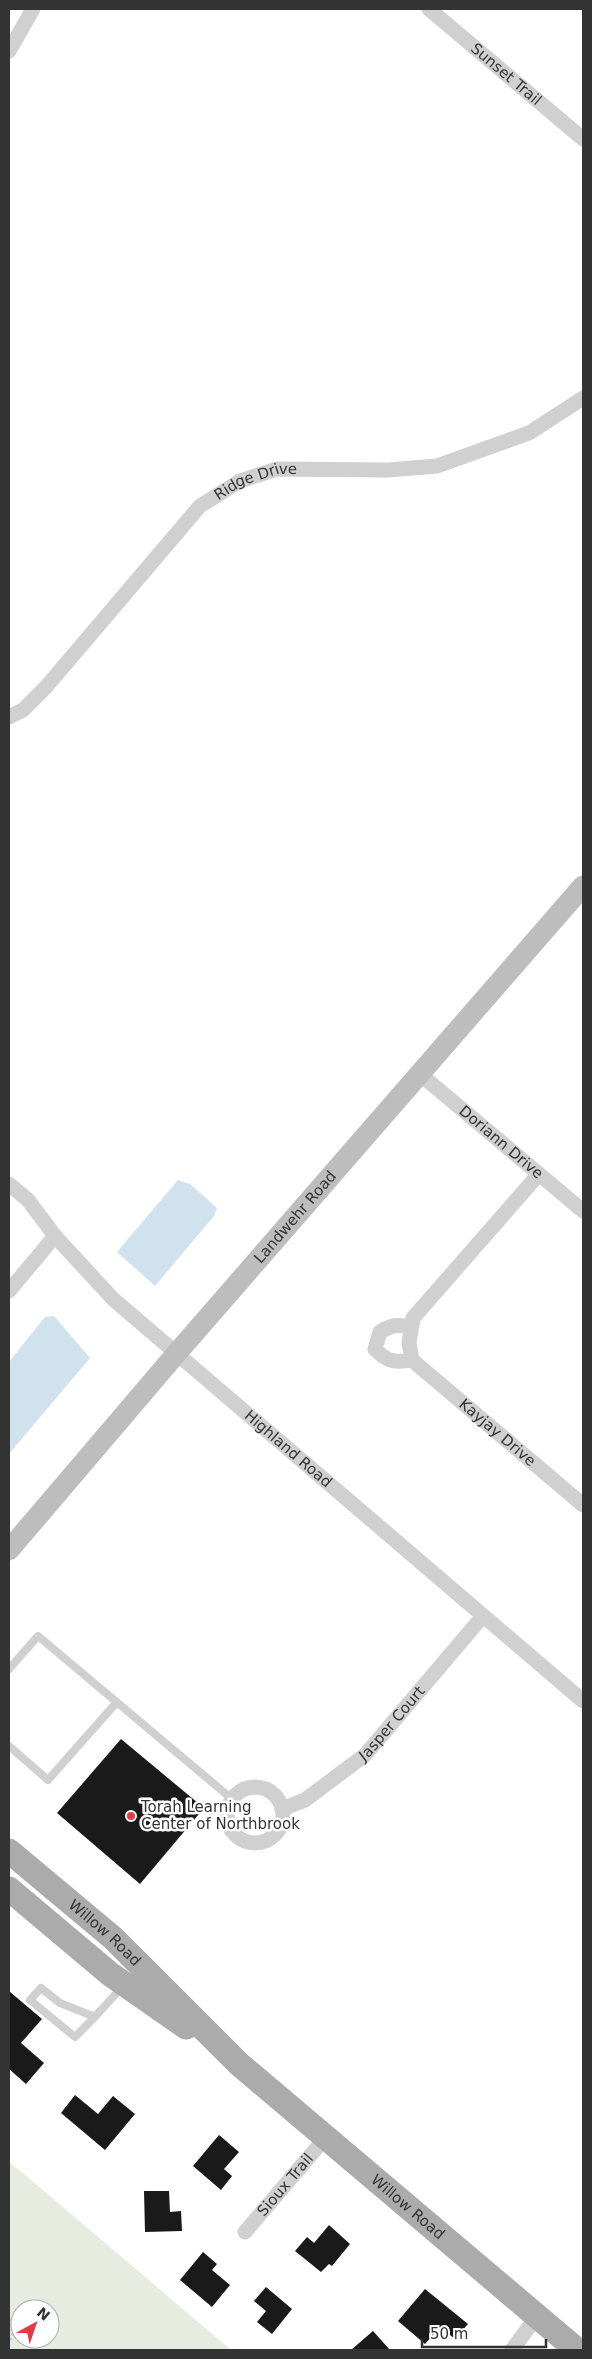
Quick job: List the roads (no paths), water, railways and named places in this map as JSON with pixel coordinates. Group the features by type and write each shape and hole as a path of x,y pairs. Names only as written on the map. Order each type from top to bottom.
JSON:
{"main road":[{"name":"Landwehr Road","path":"9,1550 176,1354 583,887"},
{"name":"Willow Road","path":"9,1851 113,1938 239,2064 577,2350"},
{"name":"Willow Road","path":"9,1889 124,1984 239,2064"}],"street":[{"path":"9,52 14,29 34,9"},
{"name":"Sunset Trail","path":"429,9 583,139"},
{"name":"Ridge Drive","path":"9,717 23,710 46,687 200,506 240,481 277,469 388,470 437,466 529,433 583,398"},
{"name":"Doriann Drive","path":"420,1074 583,1211"},
{"path":"411,1327 397,1324 388,1327 380,1332 375,1349 390,1362 398,1363 412,1360 409,1343 413,1318 539,1174"},
{"name":"Highland Road","path":"9,1184 28,1200 55,1236 112,1299 583,1701"},
{"path":"9,1291 55,1236"},
{"name":"Kayjay Drive","path":"412,1360 583,1505"},
{"name":"Jasper Court","path":"282,1809 305,1800 365,1755 483,1616"},
{"path":"260,1788 274,1795 282,1809 283,1818 276,1834 268,1840 250,1842 234,1833 228,1817 232,1799 244,1789 260,1788"},
{"name":"Sioux Trail","path":"246,2232 326,2137"},
{"path":"512,2350 537,2316"}],"lane":[{"path":"9,1669 38,1636 232,1799"},
{"path":"9,1746 48,1780 116,1702"},
{"path":"95,2017 60,2003 41,1988 30,2000 75,2037 95,2017 124,1984"}],"water":[{"path":"178,1180 190,1184 217,1208 214,1216 155,1286 117,1252"},
{"path":"54,1316 90,1358 9,1454 9,1362 45,1317"}],"place":[{"name":"Torah Learning Center of Northbrook","path":"131,1816"}]}
